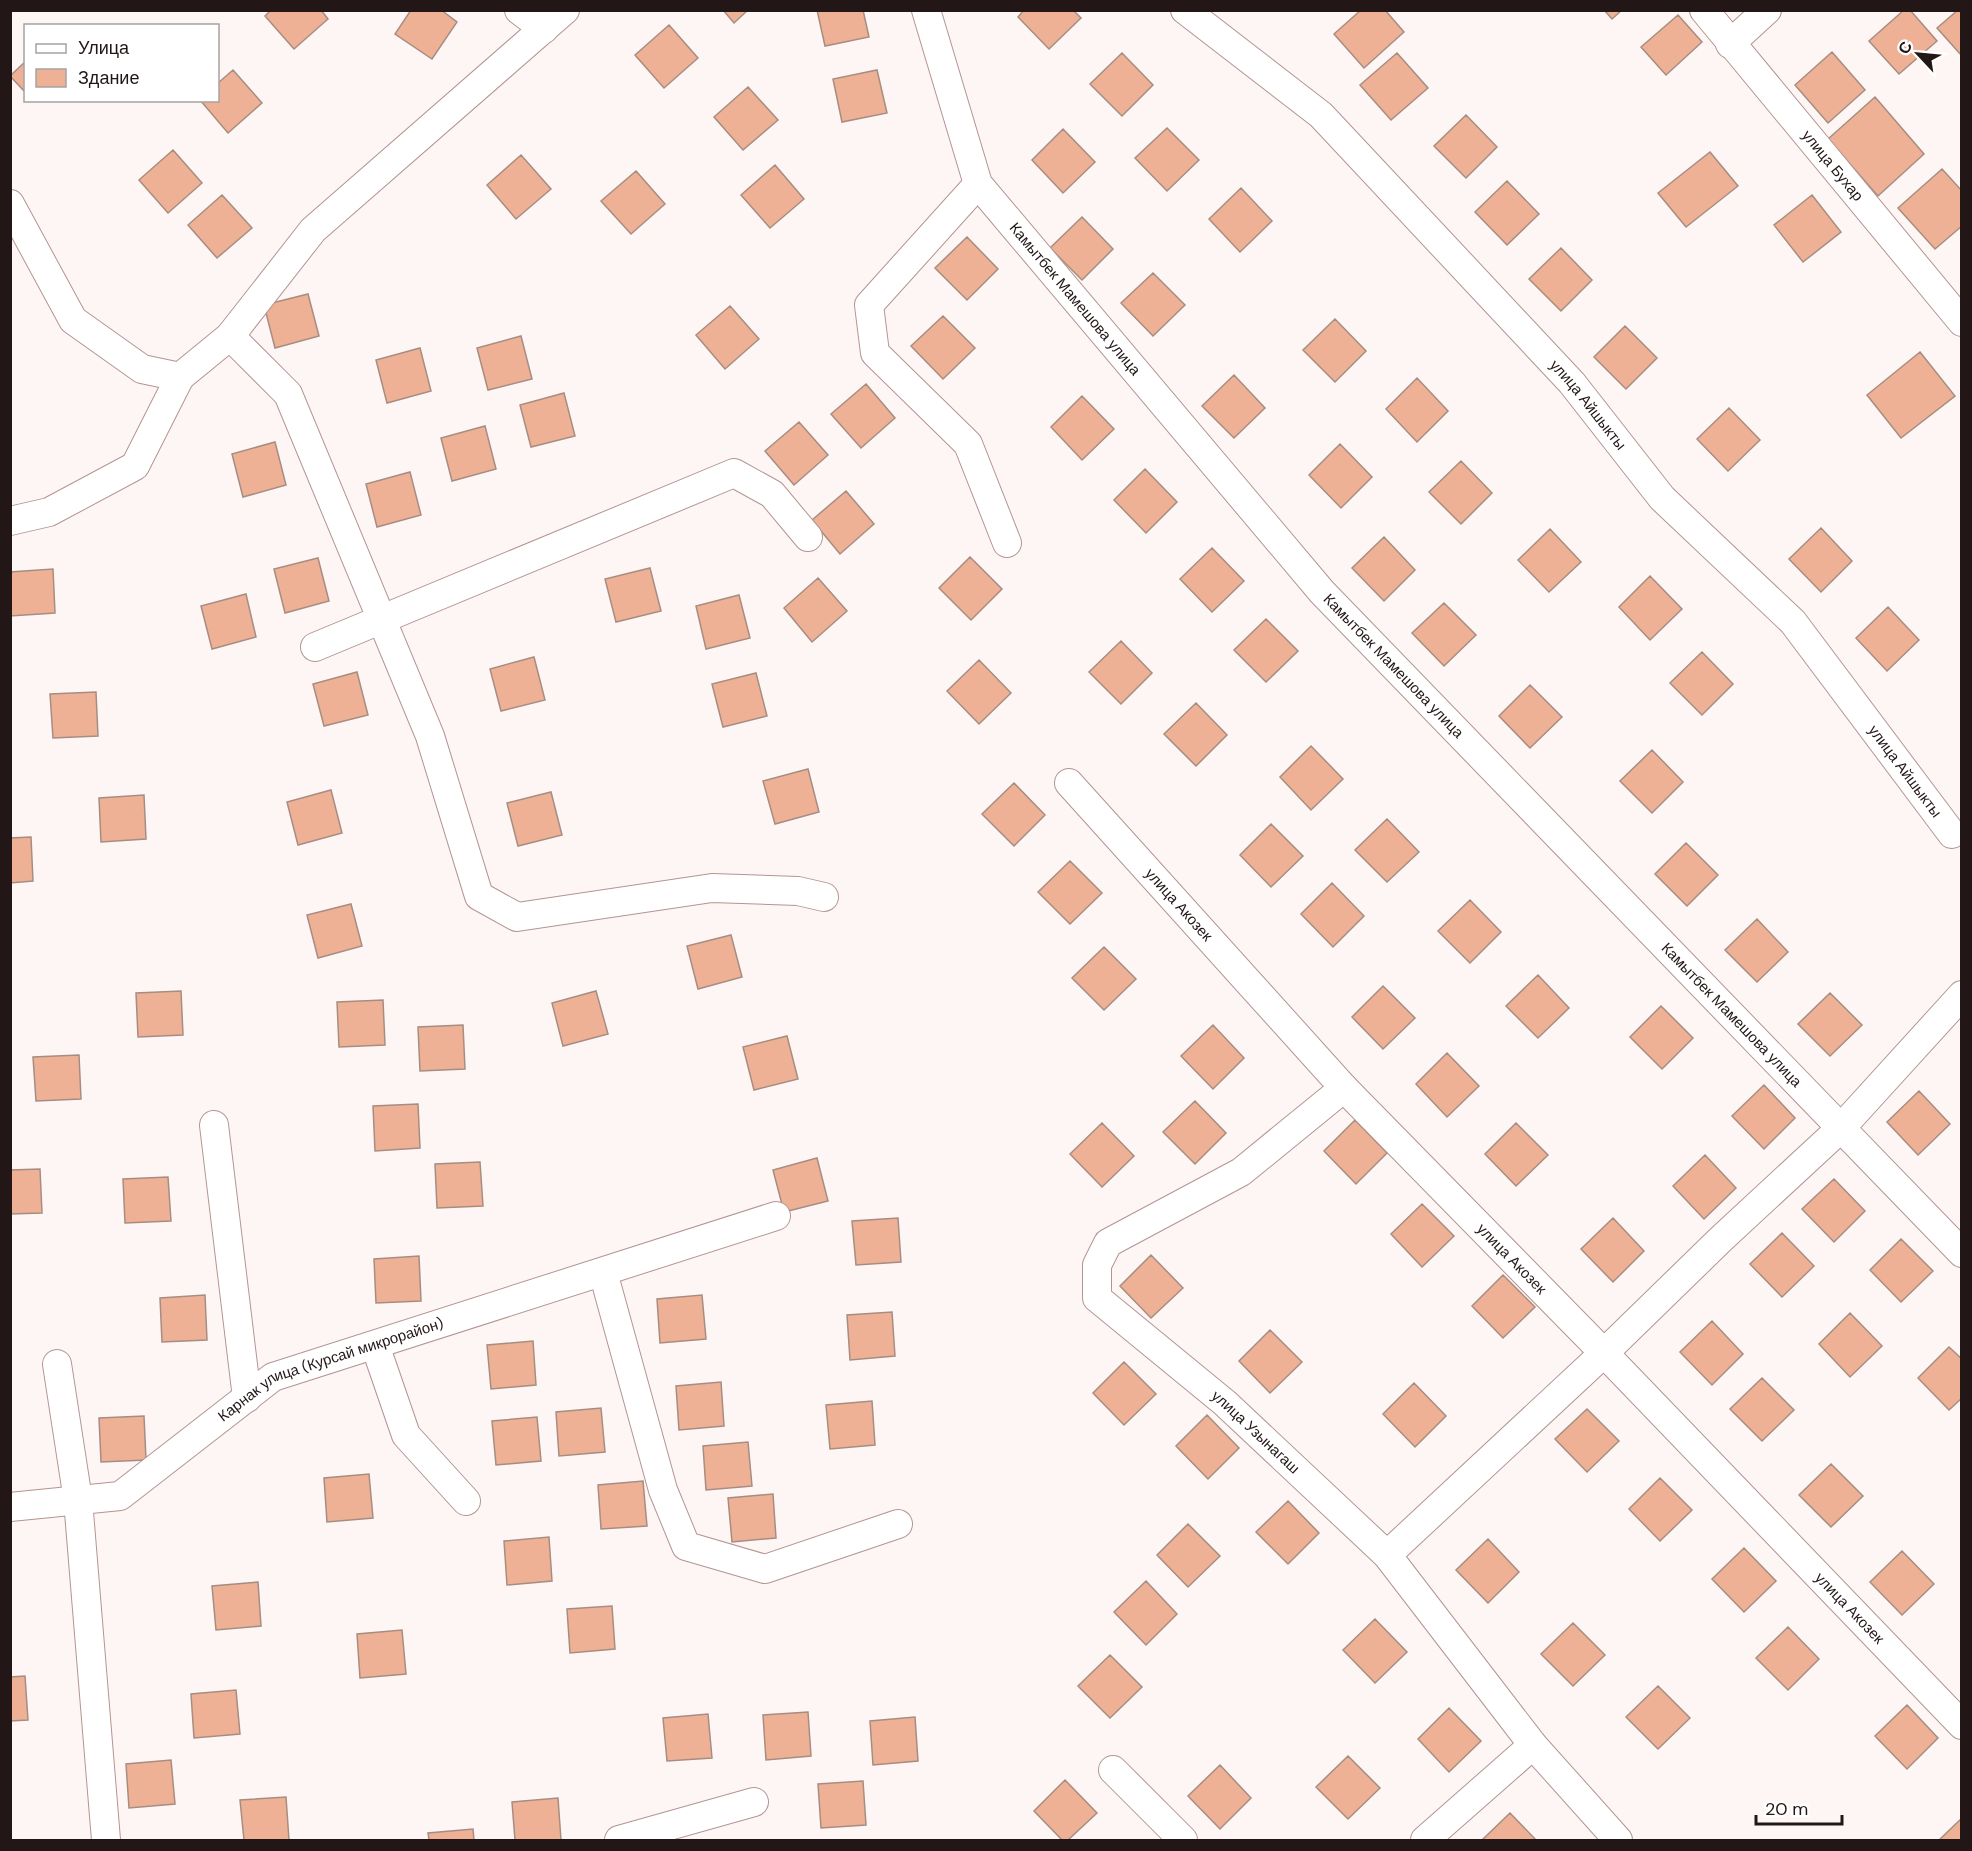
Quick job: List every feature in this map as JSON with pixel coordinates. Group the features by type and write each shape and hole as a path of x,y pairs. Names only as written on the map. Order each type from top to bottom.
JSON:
{"street":[{"path":"519,10 555,20"},
{"name":"Камытбек Мамешова улица","path":"926,10 978,184 1322,592 1962,1253"},
{"name":"улица Айшыкты","path":"1185,10 1321,115 1548,357 1572,383 1662,498 1793,622 1952,834"},
{"name":"улица Бухар","path":"1704,10 1962,322"},
{"path":"1730,44 1767,10"},
{"path":"10,521 49,512 135,466 180,377 230,336 313,230 555,20"},
{"path":"978,184 869,305 875,352 968,444 1007,543"},
{"path":"10,204 73,320 142,369 180,377"},
{"path":"230,336 288,394 430,736 479,896 517,917 712,888 798,891 824,897"},
{"path":"315,646 734,473 772,494 808,537"},
{"name":"улица Акозек","path":"1069,783 1344,1088 1604,1353 1962,1725"},
{"path":"1387,1555 1604,1353 1720,1239 1841,1128 1962,995"},
{"name":"улица Узынагаш","path":"1344,1088 1241,1172 1108,1243 1097,1264 1097,1298 1225,1403 1387,1555 1533,1745 1618,1840"},
{"path":"214,1125 247,1398"},
{"name":"Карнак улица (Курсай микрорайон)","path":"10,1507 120,1496 273,1377 776,1216"},
{"path":"603,1272 663,1490 686,1546 765,1569 898,1524"},
{"path":"375,1345 406,1436 466,1501"},
{"path":"57,1364 78,1500 106,1840"},
{"path":"1425,1840 1533,1745"},
{"path":"1113,1770 1183,1840"},
{"path":"619,1840 754,1802"}],"building":[{"path":"271,10 321,10 328,19 294,49 265,16"},
{"path":"411,10 441,10 457,22 432,59 395,34"},
{"path":"723,10 748,10 734,23"},
{"path":"817,10 863,10 869,37 825,46"},
{"path":"1024,10 1073,10 1081,18 1049,49 1018,17"},
{"path":"1361,10 1385,10 1404,32 1364,68 1334,34"},
{"path":"1604,10 1622,10 1612,19"},
{"path":"1904,10 1910,10 1937,41 1899,74 1869,41"},
{"path":"1958,10 1962,10 1962,56 1937,28"},
{"path":"1678,15 1702,42 1666,75 1641,47"},
{"path":"669,25 698,58 664,88 635,55"},
{"path":"1832,52 1865,90 1828,123 1795,85"},
{"path":"1122,53 1153,85 1122,116 1090,84"},
{"path":"1397,53 1428,88 1391,120 1360,85"},
{"path":"24,63 24,91 10,76"},
{"path":"233,70 262,103 228,133 202,102 219,102 219,82"},
{"path":"877,70 887,113 842,122 833,79"},
{"path":"748,87 778,120 743,150 714,117"},
{"path":"1875,97 1924,154 1878,196 1828,139"},
{"path":"1466,115 1497,147 1466,178 1434,146"},
{"path":"1167,128 1199,160 1167,191 1135,158"},
{"path":"1063,129 1095,162 1063,193 1032,160"},
{"path":"173,150 202,183 168,213 139,180"},
{"path":"1710,152 1738,186 1686,227 1658,193"},
{"path":"521,155 551,189 516,219 487,185"},
{"path":"775,165 804,199 770,228 741,195"},
{"path":"1942,169 1962,191 1962,226 1935,249 1898,208"},
{"path":"636,171 665,204 631,234 601,201"},
{"path":"1507,181 1539,214 1507,245 1475,212"},
{"path":"1241,188 1272,221 1240,252 1209,219"},
{"path":"222,195 252,228 217,258 188,225"},
{"path":"1812,195 1841,232 1803,262 1774,225"},
{"path":"1082,217 1113,249 1082,280 1050,248"},
{"path":"967,237 998,269 967,300 935,268"},
{"path":"1561,248 1592,280 1561,311 1529,279"},
{"path":"1153,273 1185,305 1153,336 1121,303"},
{"path":"308,294 319,336 275,348 264,305"},
{"path":"730,306 759,339 725,369 696,335"},
{"path":"943,316 975,348 943,379 911,346"},
{"path":"1335,319 1366,351 1335,382 1303,350"},
{"path":"1625,326 1657,358 1626,389 1594,357"},
{"path":"521,336 532,379 488,390 477,348"},
{"path":"420,348 431,391 387,403 376,360"},
{"path":"1920,352 1955,396 1901,438 1867,395"},
{"path":"1234,375 1265,408 1234,438 1202,406"},
{"path":"1417,378 1448,411 1417,442 1386,409"},
{"path":"866,384 895,418 861,448 831,414"},
{"path":"564,393 575,436 531,447 520,405"},
{"path":"1082,396 1114,429 1082,460 1051,427"},
{"path":"1729,408 1760,440 1728,471 1697,439"},
{"path":"799,422 828,455 794,485 765,451"},
{"path":"485,426 496,469 452,481 441,438"},
{"path":"275,442 286,485 243,497 232,454"},
{"path":"1340,444 1372,477 1341,508 1309,475"},
{"path":"1461,461 1492,493 1461,524 1429,492"},
{"path":"1145,469 1177,502 1146,533 1114,500"},
{"path":"410,472 421,515 377,527 366,484"},
{"path":"846,491 874,524 840,554 812,520"},
{"path":"1821,528 1852,561 1821,592 1789,559"},
{"path":"1550,529 1581,562 1549,592 1518,560"},
{"path":"1384,537 1415,570 1384,601 1352,568"},
{"path":"1212,548 1244,581 1212,612 1180,579"},
{"path":"970,557 1002,589 971,620 939,588"},
{"path":"318,558 329,601 285,613 274,569"},
{"path":"650,568 661,611 616,622 605,579"},
{"path":"53,569 55,613 10,616 10,572"},
{"path":"1650,576 1682,609 1650,640 1619,607"},
{"path":"818,578 847,611 812,642 784,608"},
{"path":"246,594 256,637 212,649 201,606"},
{"path":"739,595 750,638 706,649 696,606"},
{"path":"1444,603 1476,635 1444,666 1412,633"},
{"path":"1888,607 1919,640 1887,671 1856,638"},
{"path":"1266,619 1298,651 1266,682 1234,650"},
{"path":"1121,641 1152,673 1121,704 1089,672"},
{"path":"1702,652 1733,684 1702,715 1670,683"},
{"path":"534,657 545,700 501,711 490,669"},
{"path":"979,660 1011,693 979,724 947,691"},
{"path":"357,672 368,715 324,726 313,684"},
{"path":"756,673 767,716 723,727 712,684"},
{"path":"1530,685 1562,717 1530,748 1499,716"},
{"path":"96,692 98,736 53,738 50,694"},
{"path":"1196,703 1227,735 1196,766 1164,734"},
{"path":"1311,746 1343,779 1311,810 1280,777"},
{"path":"1652,750 1683,782 1652,813 1620,781"},
{"path":"808,769 819,812 775,824 763,781"},
{"path":"1014,783 1045,815 1014,846 982,814"},
{"path":"331,790 342,833 298,845 287,802"},
{"path":"551,792 562,835 518,846 507,803"},
{"path":"144,795 146,839 101,842 99,798"},
{"path":"1387,819 1419,852 1387,882 1355,850"},
{"path":"1271,824 1303,856 1271,887 1240,855"},
{"path":"31,837 33,881 10,883 10,838"},
{"path":"1686,843 1718,875 1687,906 1655,874"},
{"path":"1070,861 1102,893 1070,924 1038,892"},
{"path":"1332,883 1364,916 1333,947 1301,914"},
{"path":"1470,900 1501,932 1470,963 1438,931"},
{"path":"351,904 362,946 318,958 307,915"},
{"path":"1757,919 1788,952 1757,982 1725,950"},
{"path":"731,935 742,977 698,989 687,946"},
{"path":"1104,947 1136,979 1104,1010 1072,978"},
{"path":"1538,975 1569,1008 1538,1038 1506,1006"},
{"path":"1383,986 1415,1018 1383,1049 1352,1017"},
{"path":"181,991 183,1035 138,1037 136,993"},
{"path":"596,991 608,1034 563,1046 552,1003"},
{"path":"1830,993 1862,1025 1830,1056 1798,1024"},
{"path":"383,1000 385,1045 339,1047 337,1002"},
{"path":"1661,1006 1693,1038 1662,1069 1630,1037"},
{"path":"463,1025 465,1069 420,1071 418,1027"},
{"path":"1213,1025 1244,1058 1213,1089 1181,1056"},
{"path":"787,1036 798,1079 754,1090 743,1047"},
{"path":"1447,1053 1479,1086 1447,1117 1416,1084"},
{"path":"79,1055 81,1099 36,1101 33,1057"},
{"path":"1764,1085 1795,1118 1764,1149 1732,1116"},
{"path":"1919,1091 1950,1124 1918,1155 1887,1122"},
{"path":"1195,1101 1226,1133 1195,1164 1163,1132"},
{"path":"418,1104 420,1148 375,1151 373,1106"},
{"path":"1355,1120 1387,1153 1356,1184 1324,1151"},
{"path":"1102,1123 1134,1156 1102,1187 1070,1154"},
{"path":"1516,1123 1548,1155 1516,1186 1485,1154"},
{"path":"1705,1155 1736,1188 1704,1219 1673,1186"},
{"path":"817,1158 828,1201 784,1212 773,1170"},
{"path":"480,1162 483,1206 437,1208 435,1164"},
{"path":"40,1169 42,1213 10,1214 10,1170"},
{"path":"168,1177 171,1221 125,1223 123,1179"},
{"path":"1834,1179 1865,1211 1834,1242 1802,1209"},
{"path":"1422,1204 1454,1236 1422,1267 1391,1234"},
{"path":"898,1218 901,1262 856,1265 852,1221"},
{"path":"1613,1218 1644,1251 1613,1282 1581,1249"},
{"path":"1782,1233 1814,1266 1782,1297 1750,1264"},
{"path":"1901,1239 1933,1271 1901,1302 1870,1270"},
{"path":"1151,1255 1183,1288 1151,1318 1120,1286"},
{"path":"419,1256 421,1301 376,1303 374,1259"},
{"path":"1503,1275 1535,1307 1503,1338 1472,1306"},
{"path":"205,1295 207,1340 162,1342 160,1298"},
{"path":"702,1295 706,1339 660,1343 657,1299"},
{"path":"892,1312 895,1356 850,1360 847,1315"},
{"path":"1850,1313 1882,1346 1850,1377 1819,1344"},
{"path":"1712,1321 1743,1354 1712,1385 1680,1352"},
{"path":"1270,1330 1302,1362 1270,1393 1239,1361"},
{"path":"533,1341 536,1385 491,1389 487,1345"},
{"path":"1949,1347 1962,1359 1962,1398 1949,1410 1918,1378"},
{"path":"1124,1362 1156,1394 1124,1425 1093,1393"},
{"path":"1762,1378 1794,1410 1762,1441 1730,1409"},
{"path":"721,1382 724,1426 679,1430 676,1386"},
{"path":"1414,1383 1446,1416 1415,1447 1383,1414"},
{"path":"872,1401 875,1445 830,1449 826,1405"},
{"path":"601,1408 605,1452 559,1456 556,1412"},
{"path":"1587,1409 1619,1441 1587,1472 1555,1439"},
{"path":"1207,1415 1239,1448 1208,1479 1176,1446"},
{"path":"144,1416 146,1460 101,1462 99,1418"},
{"path":"537,1417 541,1461 496,1465 492,1421"},
{"path":"748,1442 752,1486 706,1490 703,1446"},
{"path":"1831,1464 1863,1496 1831,1527 1799,1495"},
{"path":"369,1474 373,1518 327,1522 324,1478"},
{"path":"1660,1478 1692,1510 1660,1541 1629,1509"},
{"path":"643,1481 647,1526 601,1529 598,1485"},
{"path":"773,1494 776,1538 732,1542 728,1498"},
{"path":"1288,1501 1319,1533 1288,1564 1256,1532"},
{"path":"1188,1524 1220,1556 1188,1587 1157,1555"},
{"path":"549,1537 552,1581 507,1585 504,1541"},
{"path":"1488,1539 1519,1572 1488,1603 1456,1570"},
{"path":"1744,1548 1776,1581 1744,1612 1712,1579"},
{"path":"1902,1551 1934,1584 1902,1615 1870,1582"},
{"path":"1146,1581 1177,1614 1146,1645 1114,1612"},
{"path":"258,1582 261,1626 216,1630 212,1586"},
{"path":"612,1606 615,1649 570,1653 567,1609"},
{"path":"1375,1619 1407,1652 1375,1683 1343,1650"},
{"path":"1573,1623 1605,1655 1573,1686 1541,1654"},
{"path":"1788,1627 1819,1659 1788,1690 1756,1658"},
{"path":"402,1630 406,1674 360,1678 357,1634"},
{"path":"1110,1655 1142,1687 1110,1718 1078,1686"},
{"path":"25,1676 28,1720 10,1721 10,1677"},
{"path":"1658,1686 1690,1718 1658,1749 1626,1717"},
{"path":"236,1690 240,1734 194,1738 191,1694"},
{"path":"1907,1705 1938,1738 1907,1769 1875,1736"},
{"path":"1449,1708 1481,1741 1449,1772 1418,1739"},
{"path":"808,1712 811,1756 766,1760 763,1715"},
{"path":"708,1714 712,1758 667,1761 663,1718"},
{"path":"915,1717 918,1761 873,1765 870,1721"},
{"path":"1348,1756 1380,1788 1348,1819 1316,1787"},
{"path":"171,1760 175,1804 129,1808 126,1764"},
{"path":"1220,1765 1251,1798 1220,1829 1188,1796"},
{"path":"1065,1780 1097,1813 1068,1840 1062,1840 1034,1811"},
{"path":"863,1781 866,1825 821,1828 818,1784"},
{"path":"286,1797 289,1840 244,1840 240,1800"},
{"path":"558,1798 561,1840 515,1840 512,1802"},
{"path":"1510,1813 1536,1840 1482,1840"},
{"path":"1962,1818 1962,1840 1939,1840"},
{"path":"473,1829 474,1840 429,1840 428,1833"}]}
